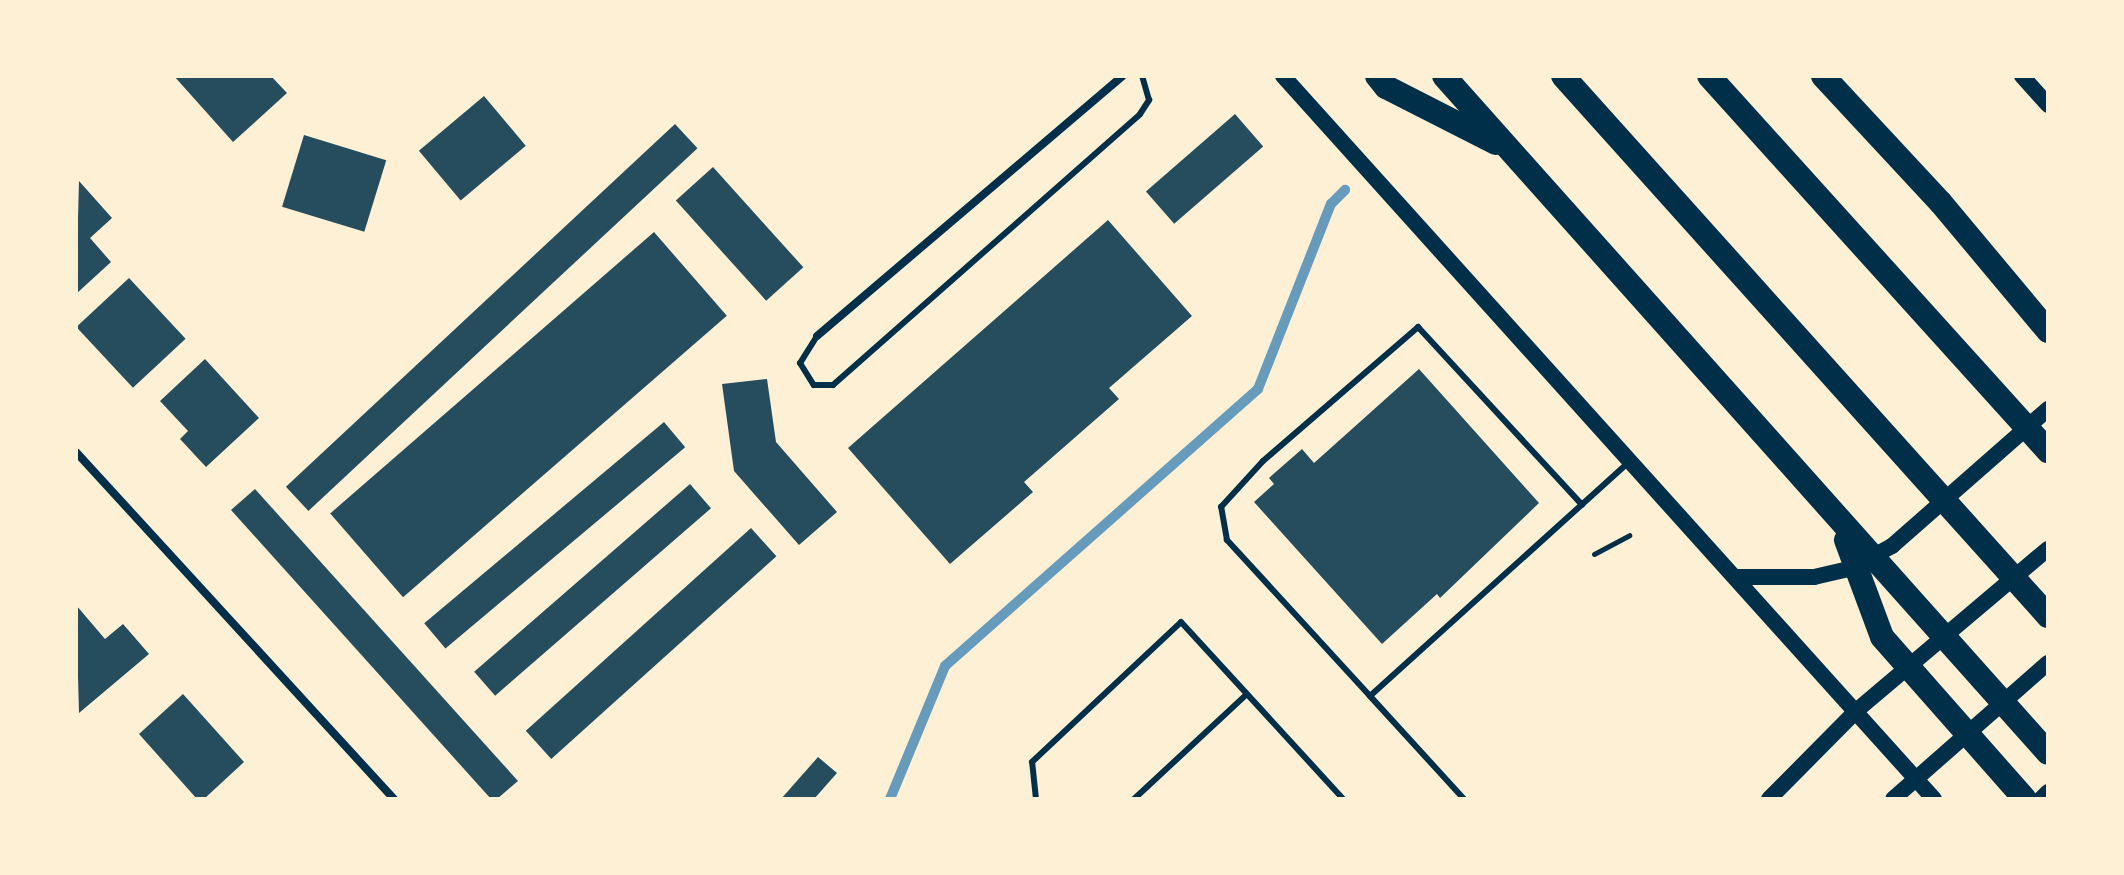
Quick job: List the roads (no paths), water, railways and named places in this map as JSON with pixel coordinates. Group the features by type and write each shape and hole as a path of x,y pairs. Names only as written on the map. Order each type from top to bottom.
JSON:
{"highway":[{"path":"1377,76 1386,87 1507,148"},
{"path":"1444,76 1815,498 2048,753"},
{"path":"1563,76 2048,616"},
{"path":"1709,76 2048,451"},
{"path":"1823,76 1941,203 2048,331"},
{"path":"1845,76 1849,105"},
{"path":"1841,526 1882,637 2025,799"}],"main road":[{"path":"1283,76 1934,799"},
{"path":"2022,76 2048,105"},
{"path":"1735,577 1814,577 1852,568 1892,546 2048,409"},
{"path":"1769,799 1856,711 2048,549"},
{"path":"1893,799 2048,663"},
{"path":"2041,799 2048,792"}],"street":[{"path":"817,336 1122,76"},
{"path":"76,452 394,799"}],"lane":[{"path":"817,336 800,363 814,385 833,385 1140,114 1149,100 1142,76"},
{"path":"1464,799 1227,540 1221,507 1263,461 1418,327 1582,505"},
{"path":"1370,696 1630,461"},
{"path":"1036,799 1032,762 1181,622 1343,799"},
{"path":"1134,799 1247,694"}],"waterway":[{"path":"890,799 945,666 1258,389 1331,204 1345,190"}]}
